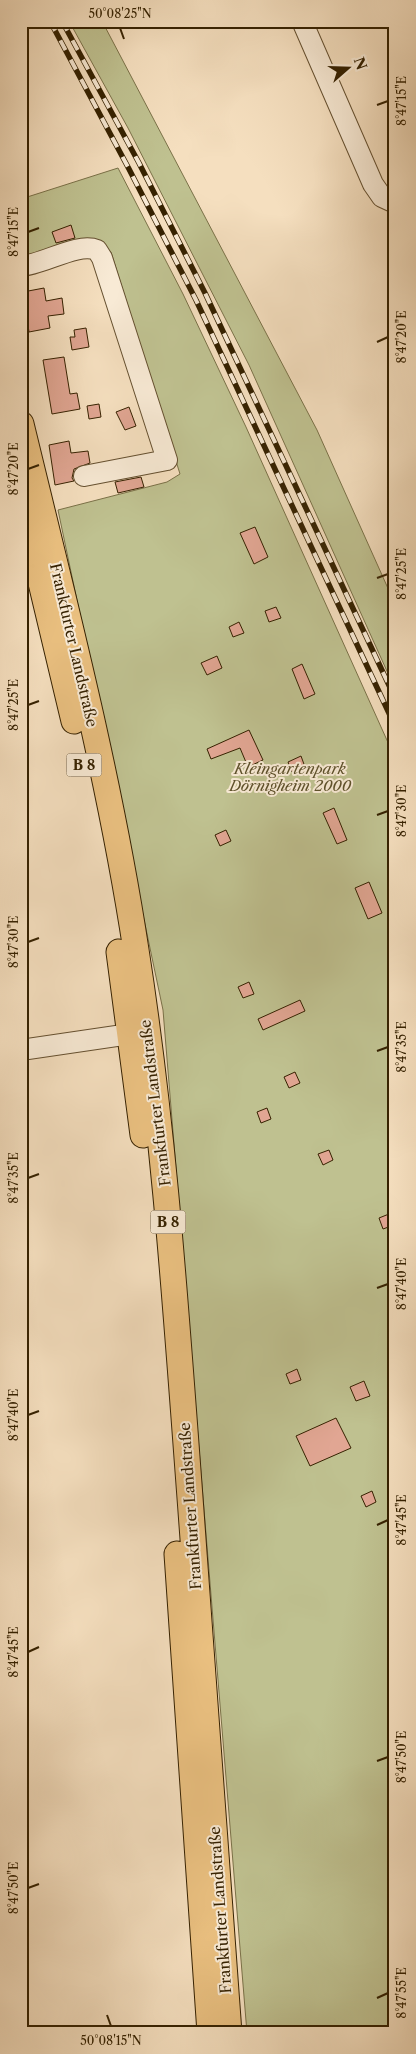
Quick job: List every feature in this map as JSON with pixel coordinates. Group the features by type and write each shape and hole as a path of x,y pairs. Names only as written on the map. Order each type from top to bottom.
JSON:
{"main road":[{"name":"Frankfurter Landstraße","path":"21,424 68,617 109,801 124,879 150,1046 164,1165 178,1330 228,2033"},
{"name":"Frankfurter Landstraße","path":"21,499 90,791 109,891 130,1034 143,1140 159,1311 210,2033"}],"street":[{"path":"302,21 373,184 382,197 395,203"},
{"path":"21,266 34,264 84,248 97,250 102,258 167,460 84,476"},
{"path":"21,1050 130,1034"}],"green space":[{"path":"69,21 102,21 317,430 395,604 395,689 249,365 128,128"},
{"name":"Kleingartenpark Dörnigheim 2000","path":"118,168 183,294 246,427 395,758 395,2033 247,2033 163,1010 58,510 167,482 180,474 111,252 93,241 21,257 21,199"}],"building":[{"path":"71,225 75,238 56,243 52,232"},
{"path":"44,288 46,301 62,298 64,314 48,316 50,328 29,332 27,319 21,320 21,305 25,304 23,292"},
{"path":"86,328 89,347 72,350 70,337 75,337 74,330"},
{"path":"64,357 70,394 77,393 80,409 52,414 43,360"},
{"path":"99,404 101,417 89,419 87,406"},
{"path":"129,407 136,426 125,430 116,412"},
{"path":"69,441 71,453 88,451 90,463 74,469 72,478 74,481 55,485 49,445"},
{"path":"141,477 144,487 118,493 115,482"},
{"path":"255,527 268,557 254,564 240,533"},
{"path":"276,607 281,618 269,622 265,611"},
{"path":"239,622 244,633 233,637 229,627"},
{"path":"217,656 222,668 207,675 201,663"},
{"path":"302,664 315,694 304,699 292,669"},
{"path":"249,730 263,760 248,767 240,748 211,759 207,749"},
{"path":"301,756 305,767 292,772 288,762"},
{"path":"334,808 347,840 337,844 323,813"},
{"path":"226,830 231,841 220,846 215,835"},
{"path":"369,882 382,913 368,919 355,888"},
{"path":"249,982 254,994 243,998 238,987"},
{"path":"300,1000 305,1011 263,1030 258,1019"},
{"path":"295,1072 300,1083 289,1088 284,1077"},
{"path":"267,1108 271,1119 261,1123 257,1112"},
{"path":"329,1150 333,1160 323,1165 318,1154"},
{"path":"389,1214 394,1225 383,1229 379,1218"},
{"path":"297,1369 301,1380 290,1384 286,1374"},
{"path":"364,1381 370,1396 356,1401 350,1387"},
{"path":"336,1418 351,1448 310,1466 296,1436"},
{"path":"372,1491 376,1502 366,1507 361,1496"}],"railway":[{"path":"50,21 196,300 395,726"},
{"path":"62,21 139,163 205,293 395,698"}]}
